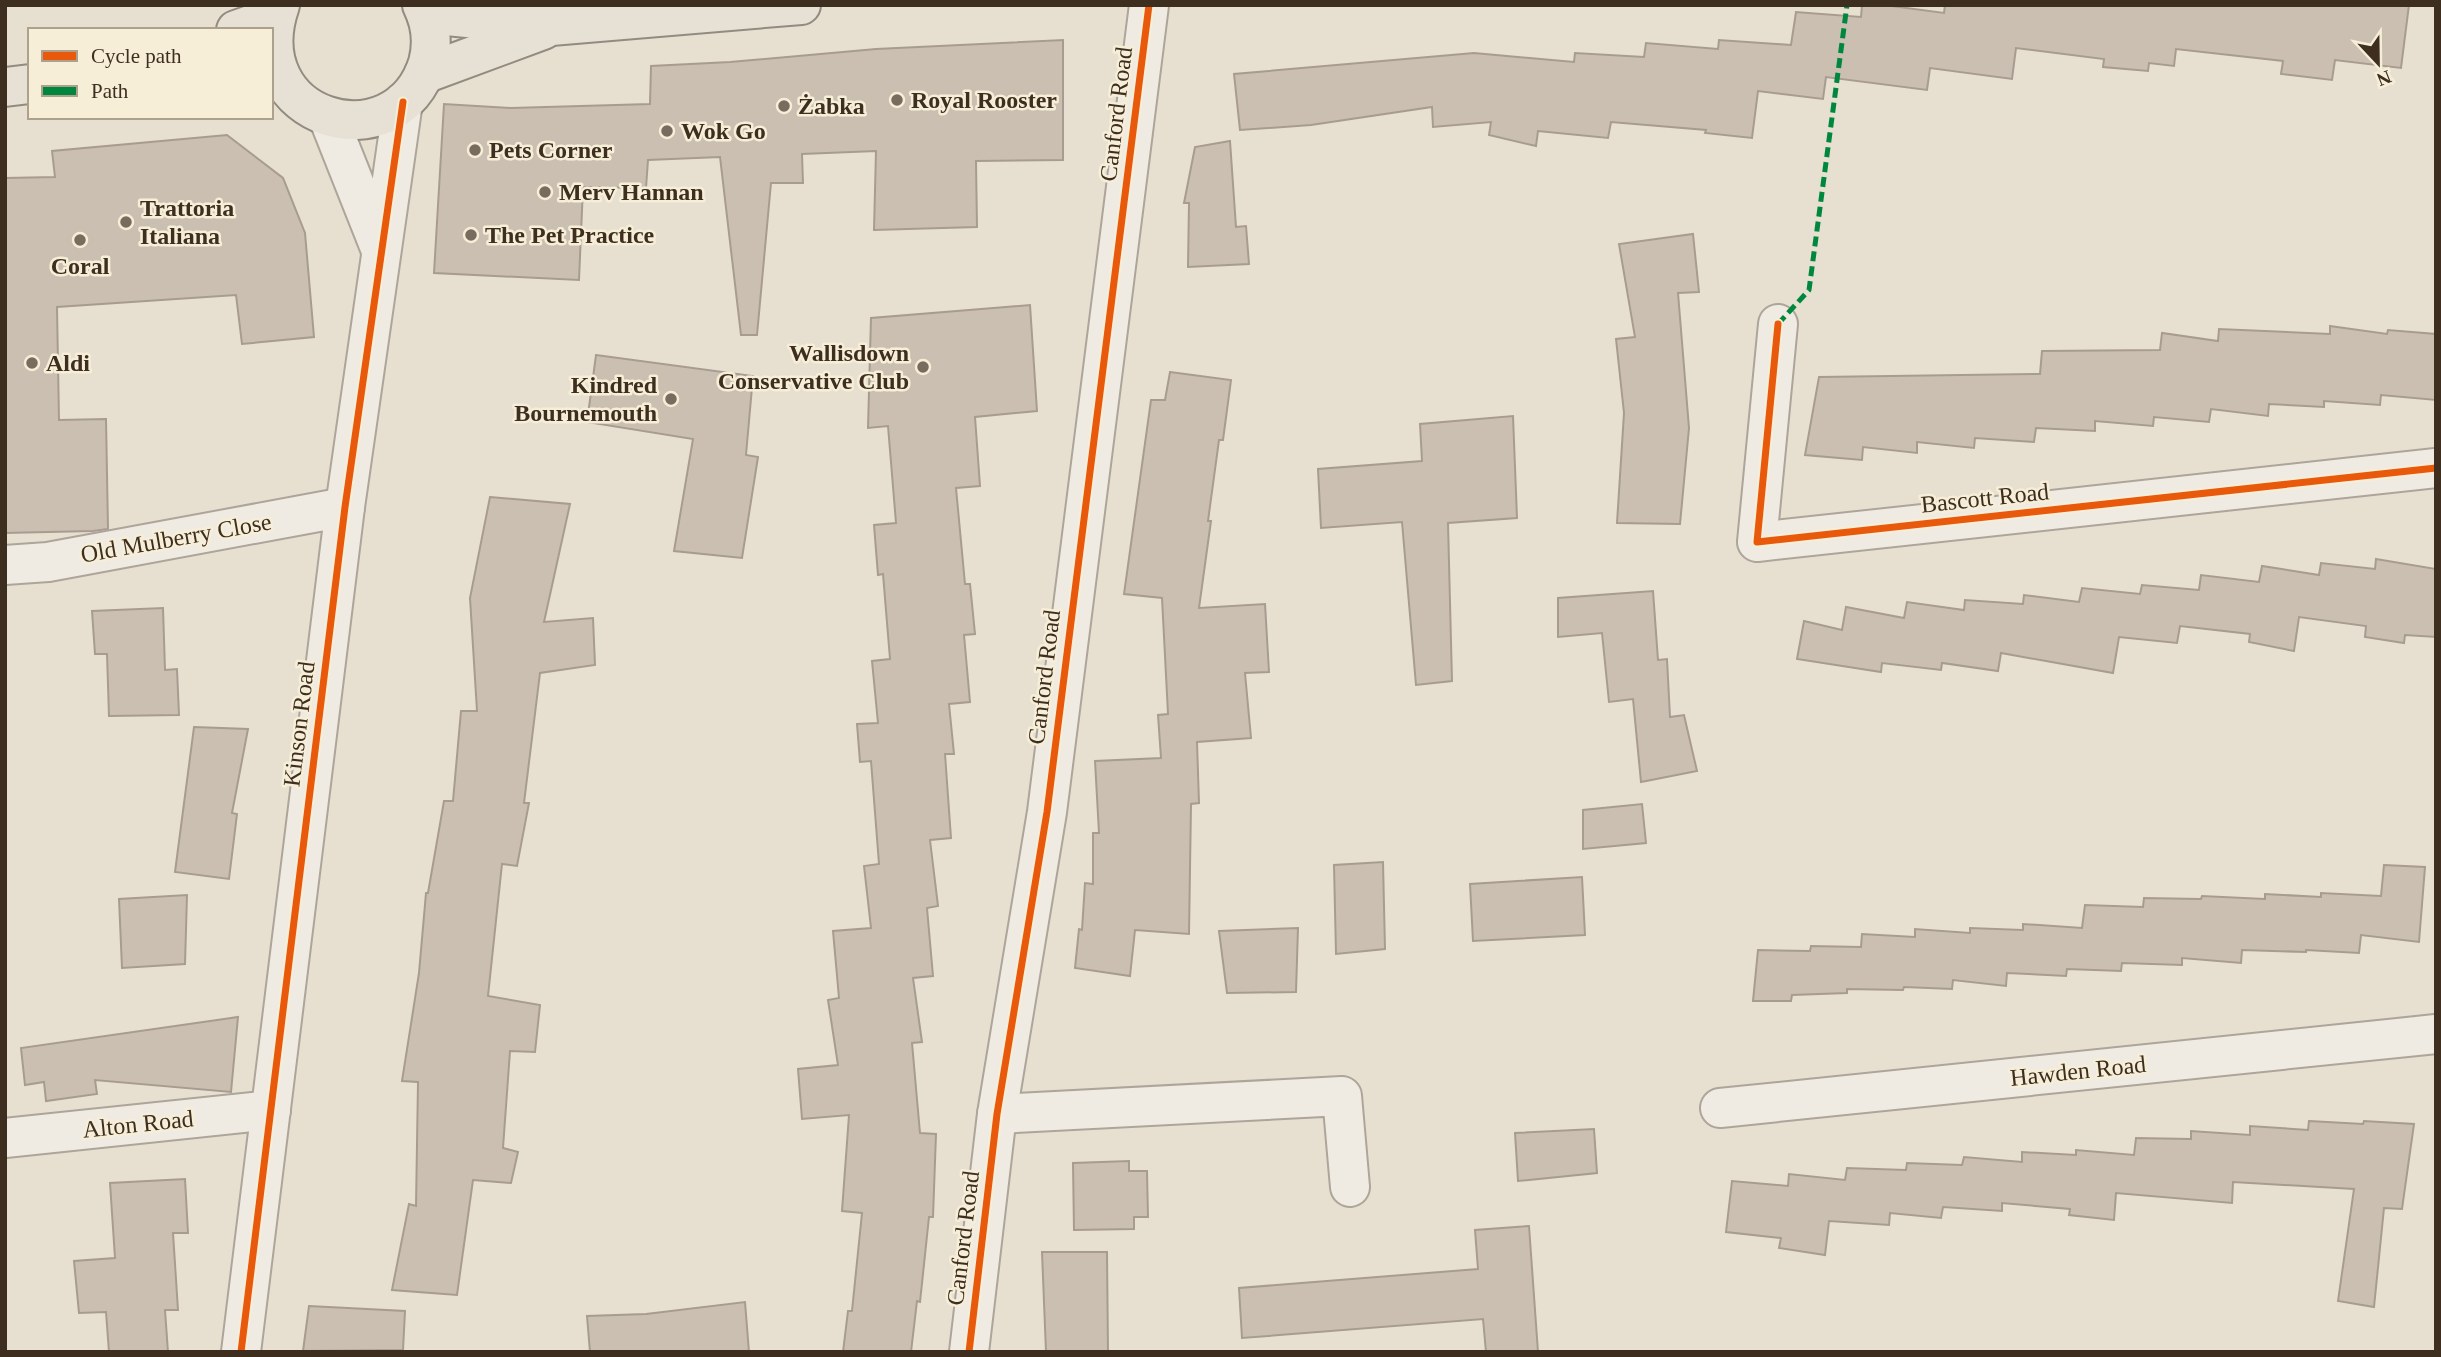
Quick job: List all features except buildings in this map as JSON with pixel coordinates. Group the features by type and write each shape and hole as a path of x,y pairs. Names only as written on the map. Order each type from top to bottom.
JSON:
{"main road":[{"path":"414,88 430,54 431,34 424,9 551,26 801,5"},
{"path":"240,28 278,11"},
{"path":"273,34 278,11"},
{"path":"273,49 282,81 298,104 354,121 380,116 414,88 551,26"},
{"path":"5,87 28,85"}],"street":[{"name":"Canford Road","path":"969,1352 997,1114 1047,812 1149,5"},
{"name":"Kinson Road","path":"241,1352 345,507 381,250 414,88"},
{"name":"Kinson Road","path":"298,104 381,250"},
{"name":"Bascott Road","path":"1778,324 1757,542 2436,468"},
{"name":"Old Mulberry Close","path":"5,565 48,562 345,507"},
{"name":"Hawden Road","path":"1720,1108 2436,1034"},
{"path":"997,1114 1342,1096 1350,1187"},
{"name":"Alton Road","path":"5,1138 271,1110"}],"marked path":[{"path":"1778,324 1809,290 1847,5"}],"cycle path":[{"path":"969,1352 997,1114 1047,812 1149,5"},
{"path":"241,1352 345,507 403,102"},
{"path":"1778,324 1757,542 2436,468"}],"place":[{"name":"Royal Rooster","path":"897,100"},
{"name":"Żabka","path":"784,106"},
{"name":"Wok Go","path":"667,131"},
{"name":"Pets Corner","path":"475,150"},
{"name":"Merv Hannan","path":"545,192"},
{"name":"Trattoria Italiana","path":"126,222"},
{"name":"The Pet Practice","path":"471,235"},
{"name":"Coral","path":"80,240"},
{"name":"Aldi","path":"32,363"},
{"name":"Wallisdown Conservative Club","path":"923,367"},
{"name":"Kindred Bournemouth","path":"671,399"}]}
